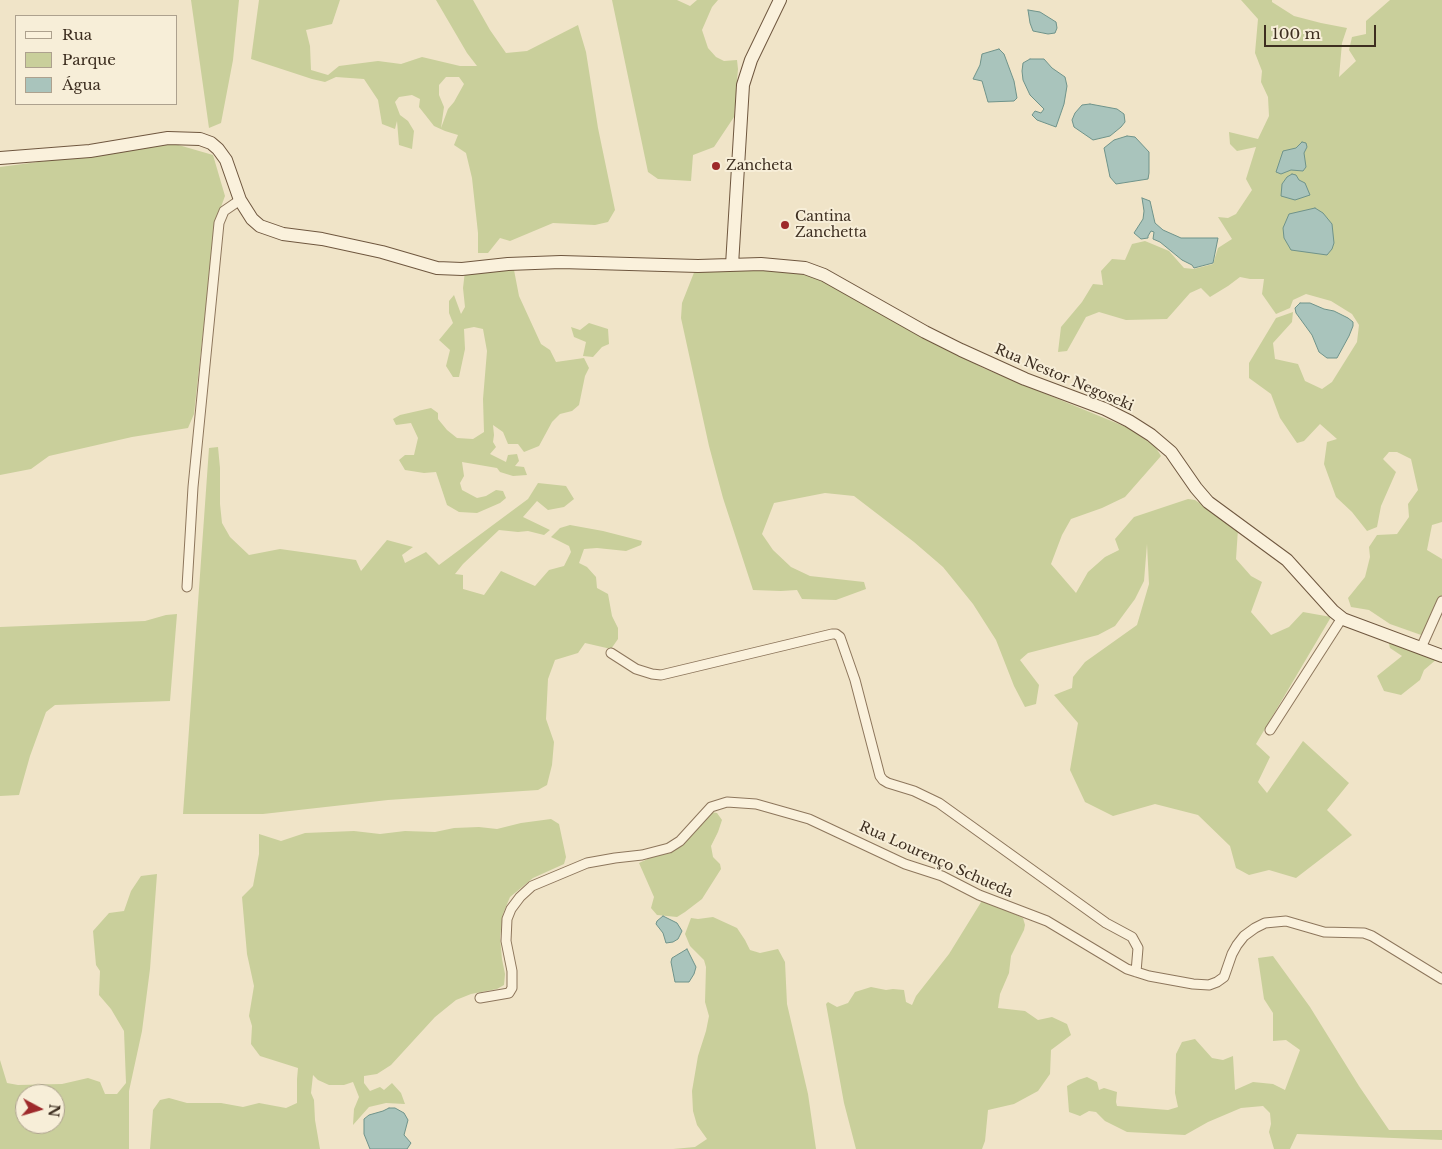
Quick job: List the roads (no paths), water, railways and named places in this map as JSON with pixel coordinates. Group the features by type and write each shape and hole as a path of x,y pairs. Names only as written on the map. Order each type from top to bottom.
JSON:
{"street":[{"path":"732,264 743,85 751,60 780,0"},
{"name":"Rua Nestor Negoseki","path":"0,158 90,151 168,138 200,139 211,142 226,160 240,200 252,220 260,226 283,234 322,239 372,249 437,268 462,269 508,264 561,262 698,266 732,264 784,265 818,272 925,332 970,354 1025,379 1104,409 1129,421 1166,447 1181,464 1196,488 1208,502 1287,560 1333,611 1342,618 1442,656"},
{"path":"187,587 193,488 219,223 224,211 240,200"},
{"path":"1421,648 1442,601"},
{"path":"1270,730 1342,618"},
{"path":"611,653 636,669 661,675 836,634 840,637 855,680 880,776 883,780 938,803 1106,923 1132,937 1138,948 1136,972"},
{"name":"Rua Lourenço Schueda","path":"480,998 509,994 512,988 512,972 506,941 507,919 516,903 532,886 587,863 642,856 669,848 680,841 711,807 727,802 756,804 809,819 905,864 942,876 979,895 1047,921 1136,972 1194,984 1217,982 1224,977 1232,954 1244,936 1265,924 1286,921 1318,931 1364,933 1442,979"}],"water":[{"path":"1028,10 1040,12 1056,22 1057,28 1055,33 1048,34 1033,31"},
{"path":"999,49 1004,54 1014,81 1017,98 1014,101 988,102 982,81 973,79 980,65 982,54"},
{"path":"1030,59 1044,59 1052,68 1065,77 1067,86 1064,104 1056,127 1037,120 1032,115 1035,111 1041,113 1044,109 1030,95 1023,80 1023,63"},
{"path":"1090,104 1117,109 1124,114 1125,122 1110,136 1093,140 1074,127 1072,120 1082,105"},
{"path":"1127,136 1135,137 1149,152 1148,179 1116,184 1110,177 1104,148 1114,140"},
{"path":"1302,142 1306,143 1307,147 1304,153 1306,167 1303,171 1291,170 1281,174 1276,172 1283,151 1296,148"},
{"path":"1292,174 1305,183 1310,195 1295,200 1281,196 1282,184"},
{"path":"1142,198 1150,201 1155,223 1163,230 1181,238 1218,238 1213,263 1194,268 1160,242 1153,239 1154,232 1151,231 1148,238 1141,239 1134,233 1143,219"},
{"path":"1315,208 1323,213 1332,224 1334,243 1327,255 1291,250 1284,238 1283,228 1289,214"},
{"path":"1300,303 1310,303 1334,311 1353,322 1349,336 1337,358 1327,358 1319,352 1312,335 1296,313 1295,308"},
{"path":"663,916 677,923 682,931 678,939 673,942 666,943 663,933 656,924"},
{"path":"687,949 696,967 694,974 689,982 675,982 672,958"},
{"path":"389,1108 395,1108 404,1113 408,1120 404,1135 411,1143 407,1149 370,1149 364,1134 364,1119 369,1115"}],"place":[{"name":"Zancheta","path":"716,166"},
{"name":"Cantina Zanchetta","path":"785,225"}]}
